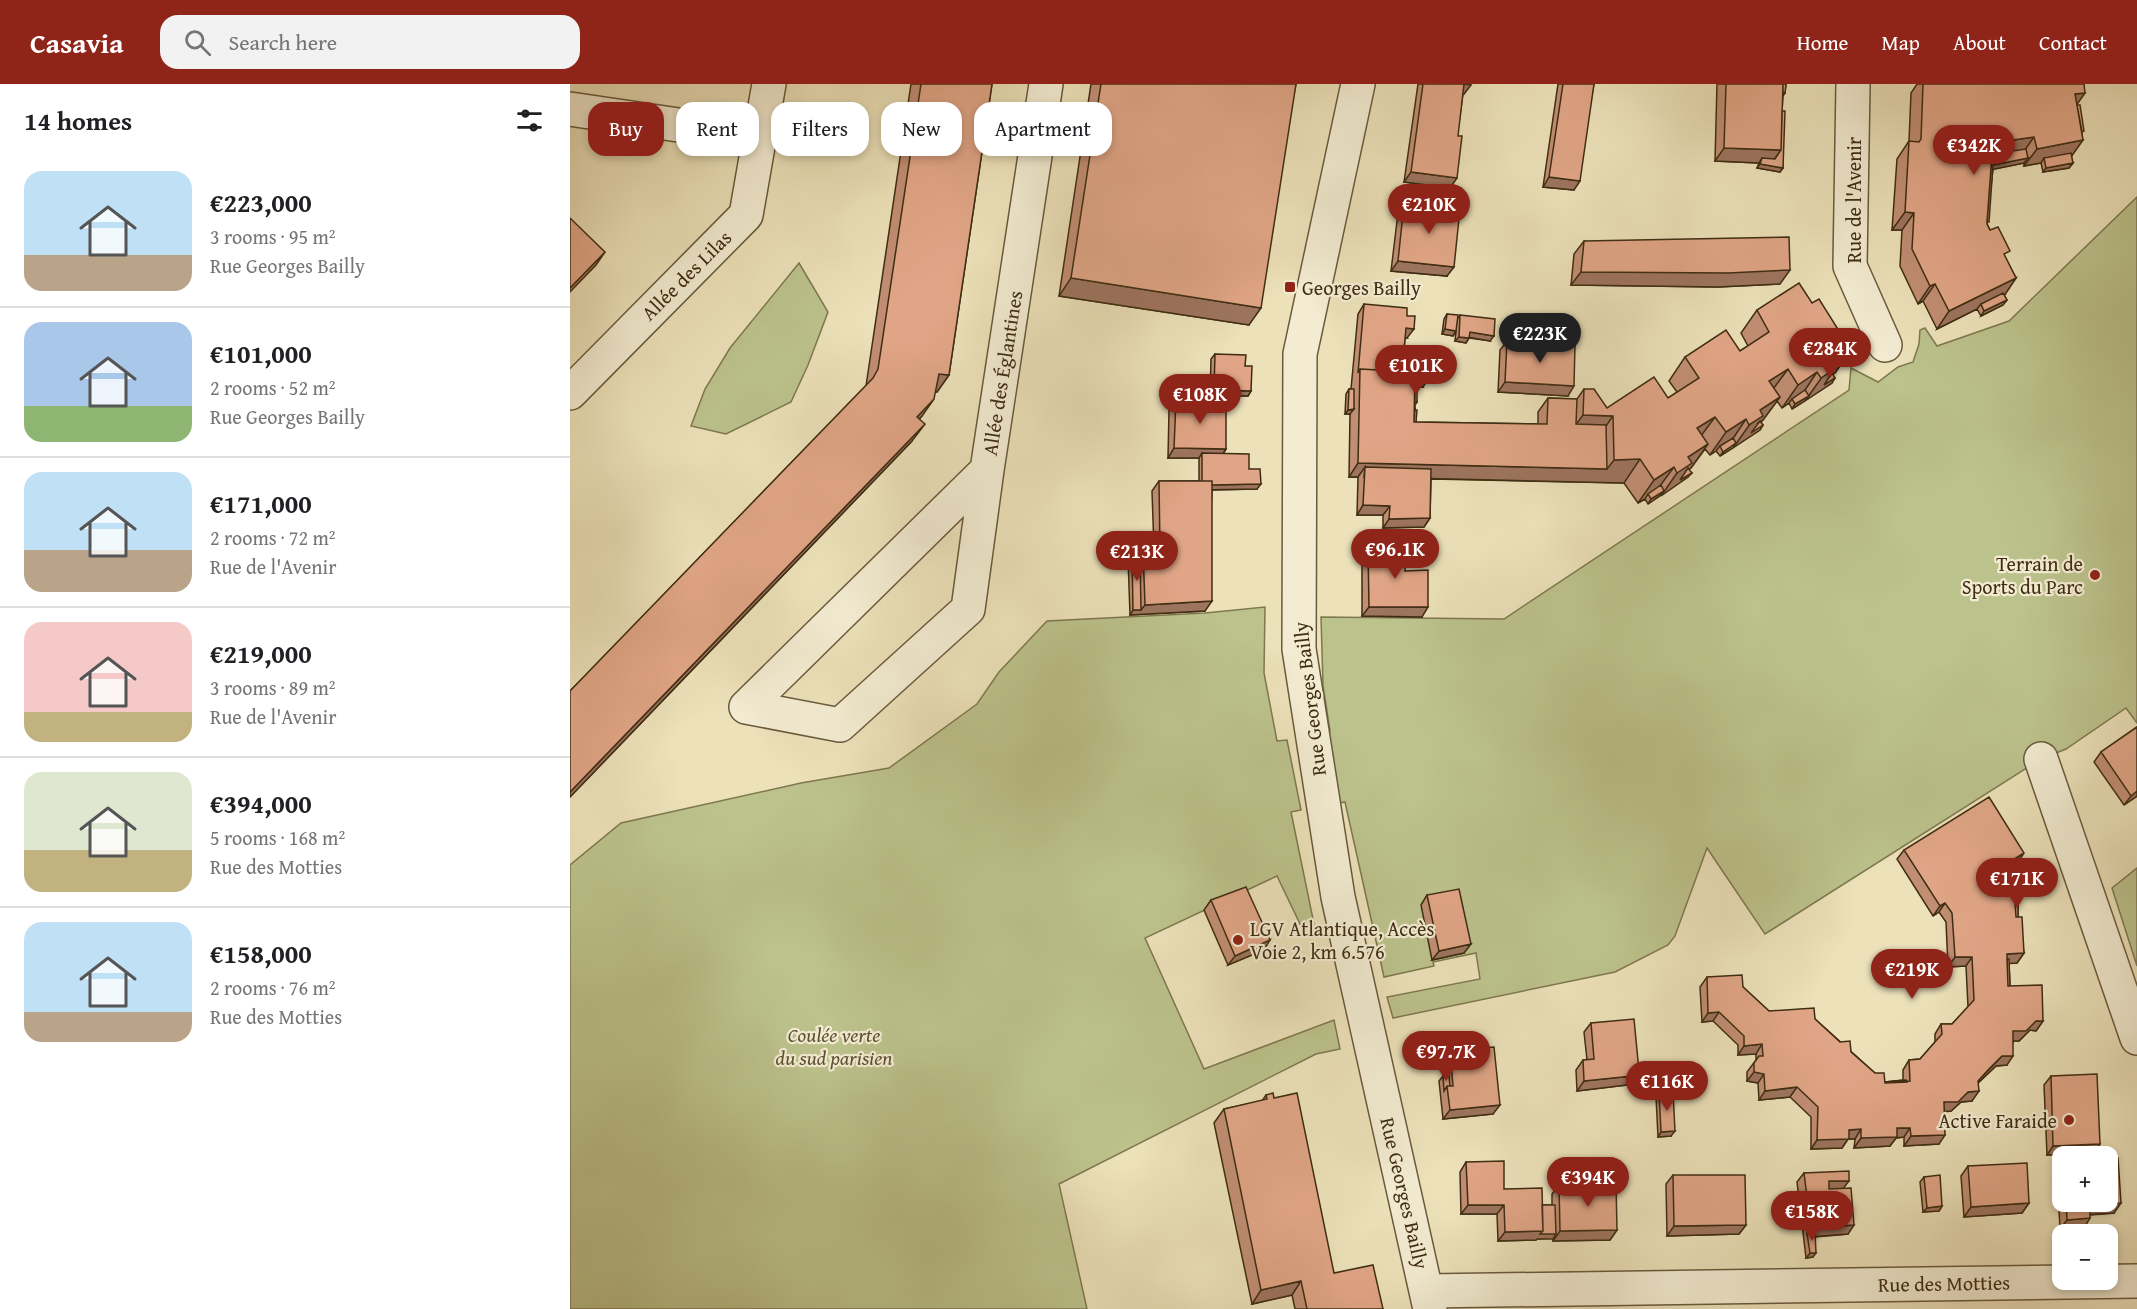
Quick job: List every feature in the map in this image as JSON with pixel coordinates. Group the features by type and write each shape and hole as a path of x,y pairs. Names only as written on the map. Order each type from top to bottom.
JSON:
{"street":[{"name":"Allée des Lilas","path":"570,393 746,214 769,84"},
{"name":"Allée des Églantines","path":"987,470 746,707 840,725 968,609 1046,84"},
{"name":"Rue Georges Bailly","path":"1358,84 1299,354 1299,649 1338,897 1429,1300"},
{"name":"Rue de l'Avenir","path":"1853,84 1850,266 1885,345"},
{"path":"570,109 760,137"},
{"path":"2041,759 2137,1038"},
{"name":"Rue des Motties","path":"1429,1300 2137,1281"}],"green space":[{"path":"2137,197 2137,723 2126,708 2066,749 2041,759 1765,934 1707,848 1675,936 1668,945 1615,972 1393,1018 1387,997 1480,979 1476,953 1433,962 1434,966 1384,977 1345,802 1335,804 1321,733 1330,731 1323,685 1321,617 1504,619 1849,390 1851,368 1878,382 1898,367 1913,362 1919,344 1920,330 1925,328 1937,346 2009,321"},
{"path":"799,263 828,312 791,402 726,434 691,426 705,389 730,348"},
{"name":"Coulée verte du sud parisien","path":"1265,607 1264,673 1277,741 1287,740 1301,810 1291,812 1314,924 1302,928 1277,876 1145,938 1204,1069 1334,1020 1340,1049 1316,1054 1059,1184 1087,1309 570,1309 570,865 621,823 801,783 889,768 977,704 999,672 1047,621 1205,613"},
{"path":"2137,868 2137,966 2112,888"}],"building":[{"path":"921,84 992,84 989,102 974,102 974,156 981,156 949,375 939,374 934,399 917,417 925,424 570,792 570,691 873,378 878,369 910,156 962,156 962,102 918,102"},
{"path":"1101,84 1296,84 1261,308 1071,278 1090,156 1112,156 1112,102 1098,102"},
{"path":"1423,84 1464,84 1458,136 1462,136 1457,178 1411,172"},
{"path":"1563,84 1594,84 1580,181 1549,177"},
{"path":"1726,84 1783,84 1781,150 1724,148"},
{"path":"1923,84 2084,84 2085,93 2075,94 2083,140 2037,149 2034,137 1993,143 1987,224 1990,230 1998,227 2010,251 2004,254 2016,278 1949,311 1935,284 1930,286 1912,249 1914,213 1905,212 1909,141 1919,142 1921,139"},
{"path":"2077,105 2080,105 2084,131 2082,132"},
{"path":"1782,111 1785,111 1783,168 1760,164 1762,158 1775,159 1781,150"},
{"path":"2026,149 2028,158 1993,165 1989,222 1987,222 1992,154"},
{"path":"2071,153 2073,163 2046,168 2044,158"},
{"path":"1404,204 1460,209 1454,267 1398,261"},
{"path":"570,218 605,252 570,288"},
{"path":"1789,237 1790,270 1728,273 1581,272 1584,241"},
{"path":"1799,283 1812,303 1819,299 1851,350 1832,363 1836,368 1821,378 1817,372 1798,385 1788,369 1769,381 1780,397 1760,410 1763,416 1749,425 1746,419 1726,432 1715,417 1697,428 1708,444 1688,457 1692,463 1677,473 1674,467 1654,480 1640,459 1614,460 1613,416 1583,415 1584,389 1594,389 1607,408 1654,377 1668,398 1699,378 1685,357 1726,330 1740,351 1769,332 1757,310"},
{"path":"2003,293 2007,300 1984,311 1981,304"},
{"path":"1364,304 1407,308 1407,316 1415,316 1414,329 1406,328 1403,360 1431,362 1429,378 1415,377 1415,372 1360,369 1358,373"},
{"path":"1447,314 1458,315 1456,331 1445,329"},
{"path":"1460,315 1495,319 1494,336 1470,332 1469,338 1459,337"},
{"path":"1507,341 1575,345 1574,386 1505,382"},
{"path":"1215,354 1246,355 1245,366 1252,366 1251,391 1214,390"},
{"path":"1360,369 1415,372 1414,422 1547,424 1548,398 1577,399 1576,424 1606,425 1607,469 1358,463"},
{"path":"1832,373 1835,378 1824,385"},
{"path":"1349,389 1354,389 1354,409 1348,410"},
{"path":"1415,389 1417,389 1417,402 1415,402"},
{"path":"1805,390 1809,396 1795,404 1792,399"},
{"path":"1176,400 1226,401 1226,449 1174,448"},
{"path":"1415,410 1417,410 1416,422 1414,422"},
{"path":"1760,421 1763,425 1751,433"},
{"path":"1733,438 1736,443 1723,452 1720,446"},
{"path":"1202,453 1249,454 1249,469 1260,469 1261,484 1212,485 1212,481 1202,481"},
{"path":"1365,467 1431,469 1430,518 1389,519 1390,506 1363,505"},
{"path":"1688,468 1692,473 1680,480"},
{"path":"1159,481 1212,481 1212,601 1145,605 1143,549 1160,549"},
{"path":"1661,485 1664,491 1651,499 1648,494"},
{"path":"1406,547 1405,571 1428,570 1428,607 1369,607 1368,548"},
{"path":"1132,554 1140,554 1141,610 1133,610"},
{"path":"2137,727 2137,791 2131,796 2101,752"},
{"path":"1989,797 2024,853 2008,863 2020,882 2021,897 2015,899 2016,917 2022,917 2024,953 2007,954 2008,986 2042,985 2043,1021 2036,1021 2026,1031 2013,1031 2013,1056 2002,1056 1988,1070 1978,1081 1979,1091 1968,1092 1958,1102 1944,1102 1945,1135 1911,1136 1910,1128 1897,1128 1897,1137 1861,1138 1861,1129 1849,1130 1849,1139 1817,1140 1818,1107 1797,1087 1765,1091 1764,1074 1754,1072 1754,1063 1759,1056 1763,1056 1762,1044 1744,1046 1744,1036 1719,1012 1708,1013 1707,977 1742,975 1743,987 1769,1011 1814,1008 1815,1019 1840,1042 1850,1041 1851,1052 1875,1073 1884,1073 1885,1083 1910,1081 1909,1060 1920,1059 1942,1034 1941,1024 1952,1024 1974,1000 1972,957 1955,957 1952,913 1945,903 1940,906 1904,850"},
{"name":"LGV Atlantique, Accès Voie 2, km 6.576","path":"1246,887 1270,940 1235,956 1211,900"},
{"path":"1459,889 1471,944 1439,951 1427,895"},
{"path":"2018,901 2018,917 2016,917 2015,903"},
{"path":"2007,959 2009,959 2010,986 2008,986"},
{"path":"1634,1019 1639,1071 1642,1071 1642,1075 1584,1081 1583,1060 1594,1059 1591,1023"},
{"path":"1494,1047 1500,1105 1450,1110 1447,1086 1453,1086 1450,1051"},
{"name":"Active Faraide","path":"2097,1074 2100,1144 2053,1146 2051,1076"},
{"path":"1443,1076 1449,1076 1450,1086 1447,1086 1444,1091"},
{"path":"1906,1080 1907,1082 1885,1083 1885,1082"},
{"path":"1673,1091 1675,1131 1661,1132 1659,1092"},
{"path":"1273,1093 1274,1098 1297,1093 1334,1273 1373,1265 1383,1309 1307,1309 1301,1281 1261,1290 1224,1109 1267,1099 1266,1095"},
{"path":"2118,1158 2121,1203 2118,1203"},
{"path":"1504,1161 1504,1189 1542,1188 1543,1231 1505,1232 1504,1205 1468,1205 1466,1162"},
{"path":"2027,1163 2029,1203 1971,1207 1968,1166"},
{"path":"1849,1171 1849,1181 1829,1181 1829,1189 1851,1188 1854,1225 1811,1228 1804,1173"},
{"path":"1673,1175 1745,1175 1746,1225 1674,1226"},
{"path":"1940,1175 1942,1206 1927,1208 1924,1177"},
{"path":"1616,1184 1617,1230 1560,1231 1559,1185"},
{"path":"1542,1205 1555,1205 1556,1234 1540,1234 1543,1231"},
{"path":"2067,1212 2090,1212 2090,1218 2067,1220"},
{"path":"1815,1232 1816,1253 1810,1253 1807,1233"}],"place":[{"name":"Georges Bailly","path":"1290,287"},
{"name":"Terrain de Sports du Parc","path":"2095,575"},
{"name":"LGV Atlantique, Accès Voie 2, km 6.576","path":"1238,940"},
{"name":"Active Faraide","path":"2069,1120"}]}
